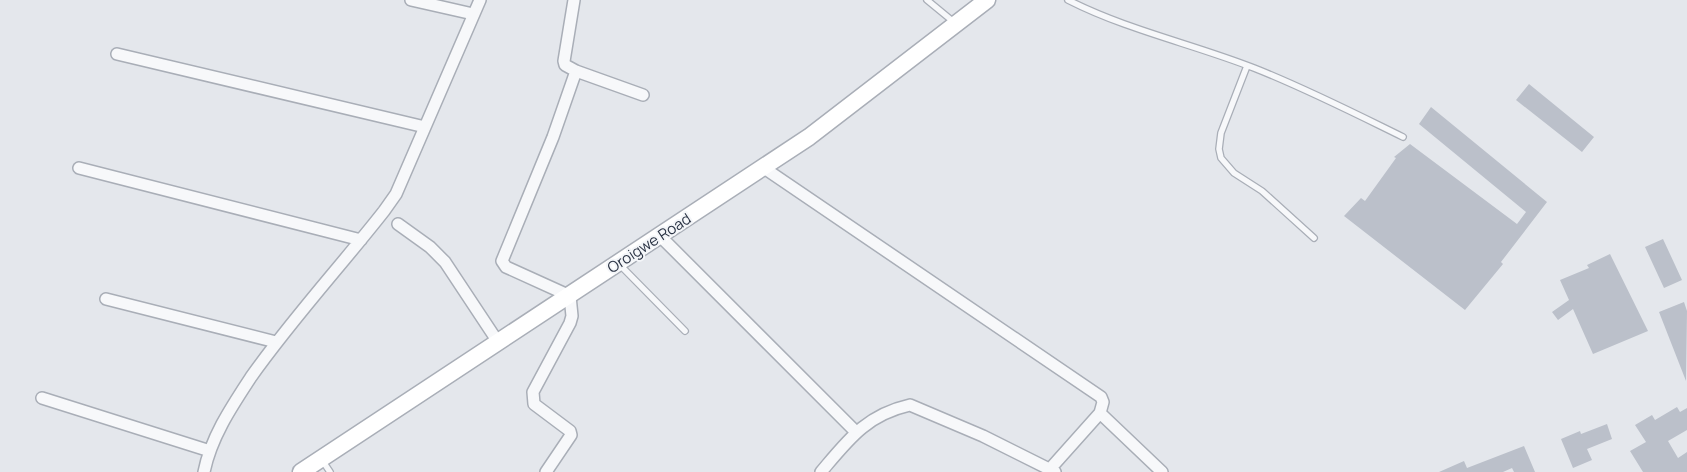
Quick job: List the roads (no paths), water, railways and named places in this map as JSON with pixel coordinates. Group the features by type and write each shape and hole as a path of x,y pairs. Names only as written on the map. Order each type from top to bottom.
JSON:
{"street":[{"path":"411,0 473,14"},
{"path":"204,472 210,451 233,404 276,342 361,240 396,194 480,0"},
{"path":"574,0 564,61 565,65 576,71 643,95"},
{"name":"Oroigwe Road","path":"301,472 764,168 809,137 987,0"},
{"path":"117,54 425,127"},
{"path":"546,472 571,435 570,431 534,404 532,399 533,392 570,324 572,316 570,296 506,268 502,261 553,137 576,71"},
{"path":"79,168 361,240"},
{"path":"764,168 1092,390 1103,402 1100,413 1052,470 983,436 910,405 882,415 855,431 821,472"},
{"path":"398,224 430,247 445,262 498,342"},
{"path":"660,236 855,431"},
{"path":"106,299 276,342"},
{"path":"42,398 210,451"},
{"path":"1100,413 1162,472"}],"lane":[{"path":"927,0 956,25"},
{"path":"1068,0 1114,19 1247,66 1338,105 1402,137"},
{"path":"1247,66 1220,133 1219,149 1221,158 1234,173 1262,191 1314,238"},
{"path":"619,263 685,331"},
{"path":"321,458 330,472"}]}
